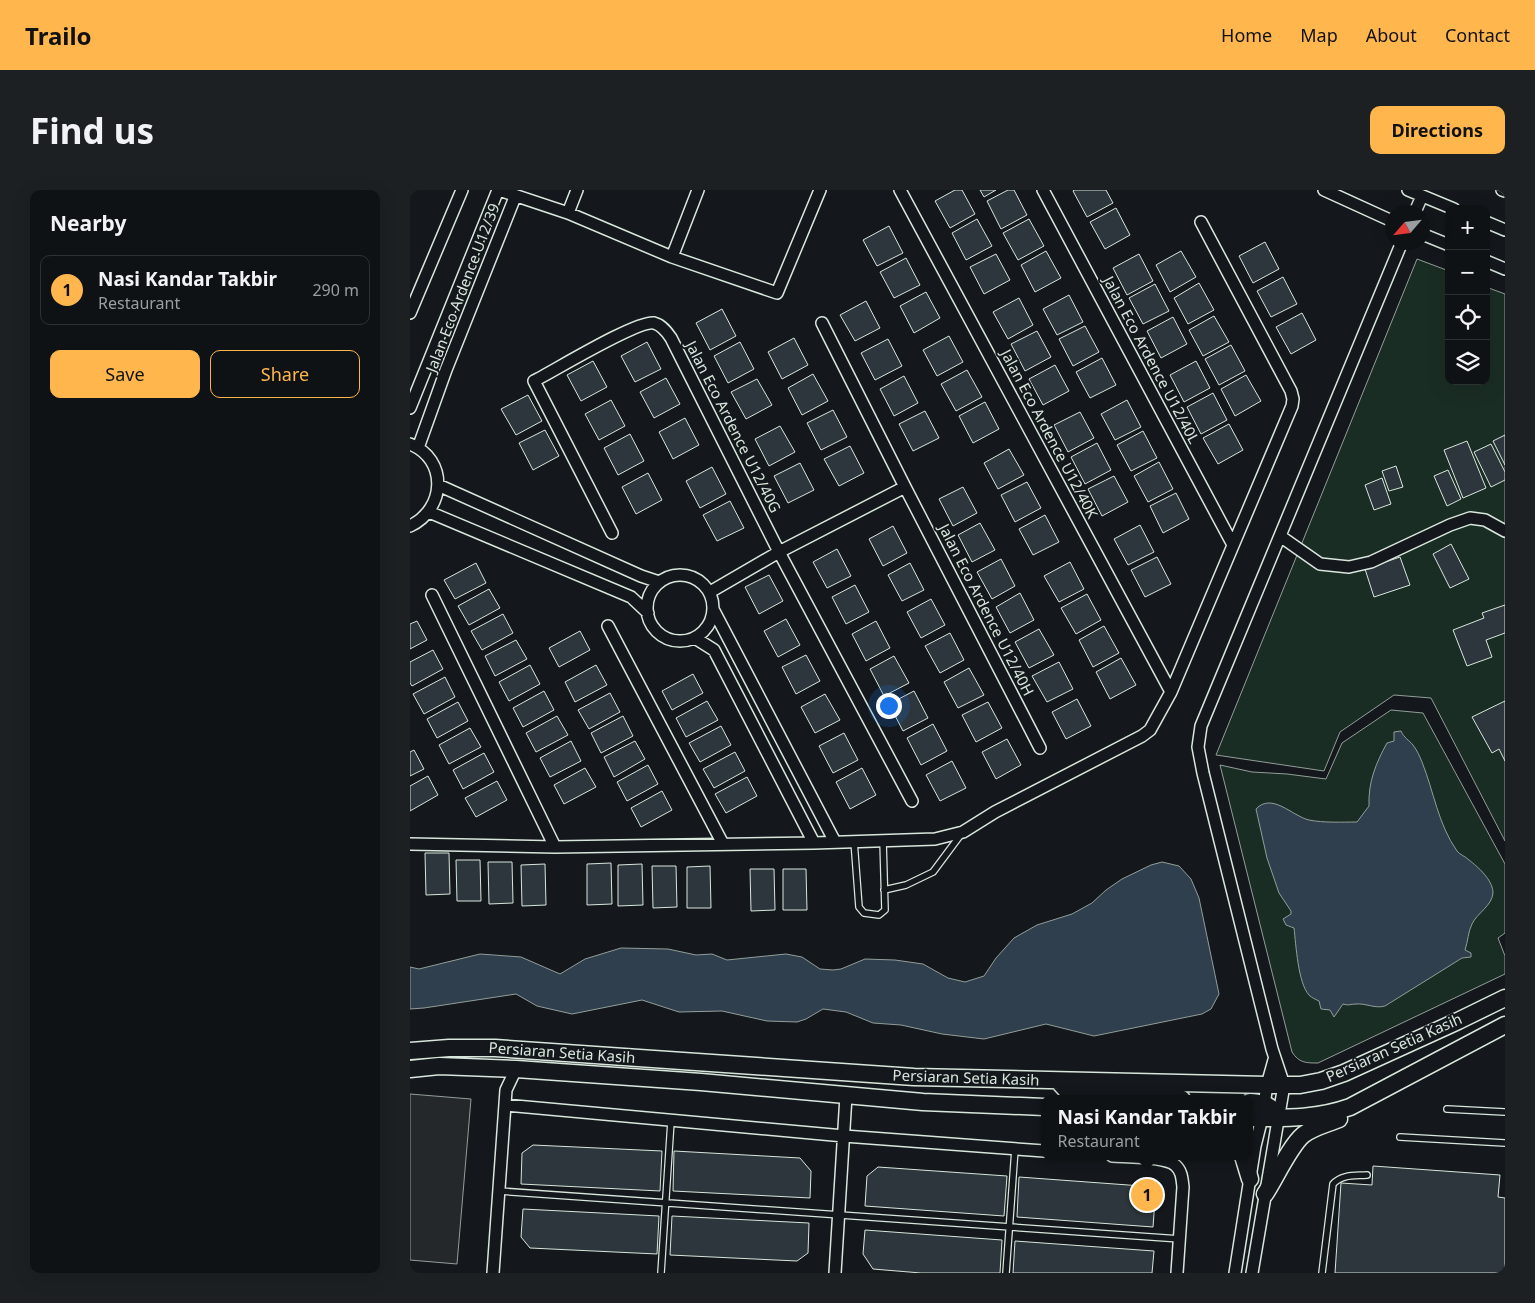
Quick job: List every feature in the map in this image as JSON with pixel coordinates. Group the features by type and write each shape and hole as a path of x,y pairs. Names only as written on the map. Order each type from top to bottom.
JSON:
{"street":[{"path":"410,313 462,190"},
{"path":"499,190 568,213 672,257 777,293 820,190"},
{"name":"Jalan Eco Ardence U12/39","path":"410,408 499,190"},
{"path":"568,213 578,190"},
{"path":"672,257 698,190"},
{"name":"Jalan Eco Ardence U12/40K","path":"900,190 1171,692"},
{"name":"Jalan Eco Ardence U12/40L","path":"1043,190 1233,545"},
{"path":"1324,190 1385,217"},
{"path":"1408,190 1445,205"},
{"name":"Jalan Eco Ardence U12/39","path":"414,446 515,196"},
{"path":"1418,205 1422,196"},
{"path":"410,844 555,847 935,839 963,832 995,812 1142,736 1150,730 1171,692 1292,406 1293,399 1291,391 1201,222"},
{"path":"1490,224 1505,230"},
{"path":"1430,237 1445,243"},
{"path":"1252,1273 1265,1194 1261,1112 1284,1085 1274,1060 1198,748 1202,726 1399,250"},
{"path":"1490,263 1505,269"},
{"name":"Jalan Eco Ardence U12/40G","path":"612,533 534,382 632,328 653,323 661,326 671,338 779,552 912,801"},
{"name":"Jalan Eco Ardence U12/40H","path":"822,323 1040,748"},
{"path":"410,526 418,522 429,512 436,500 438,485 436,471 429,458 414,446"},
{"path":"438,485 641,576 660,582"},
{"path":"710,592 779,552 905,487"},
{"path":"429,512 631,597 648,613 655,629 669,639 686,641 695,638 707,628 714,611"},
{"path":"1280,536 1320,564 1349,567 1372,562 1450,525 1470,518 1485,520 1505,531"},
{"path":"648,613 650,596 660,582 667,578 684,575 700,581 710,592 714,611 835,842"},
{"path":"432,595 555,847"},
{"path":"608,626 723,844"},
{"path":"695,638 714,650 814,843"},
{"name":"Persiaran Setia Kasih","path":"410,1051 449,1048 496,1048 914,1077 1300,1085 1344,1073 1505,998"},
{"name":"Persiaran Setia Kasih","path":"1261,1112 1306,1118 1350,1107 1505,1024"},
{"path":"1235,1273 1261,1112 1274,1060"},
{"name":"Persiaran Setia Kasih","path":"410,1069 439,1066 516,1069 701,1082 923,1102 1041,1107"},
{"path":"498,1273 493,1273 506,1105 508,1083 516,1069"},
{"path":"1058,1081 1069,1093 1107,1095"},
{"path":"835,1273 846,1096"},
{"path":"506,1105 844,1136 1041,1151"},
{"path":"1265,1194 1302,1136 1342,1118 1350,1107"},
{"path":"1166,1160 1179,1170 1184,1187 1177,1273"},
{"path":"1244,1160 1250,1179"}],"lane":[{"path":"884,890 906,885 933,872 963,832"},
{"path":"854,841 859,907 864,913 879,915 885,910 883,840"},
{"path":"1447,1109 1505,1112"},
{"path":"661,1273 671,1120"},
{"path":"1400,1137 1505,1143"},
{"path":"1006,1273 1015,1149"},
{"path":"1322,1273 1333,1184 1337,1179 1345,1176 1367,1175"},
{"path":"499,1191 1180,1239"}],"green space":[{"path":"1417,259 1445,270 1445,385 1490,385 1490,288 1505,294 1505,841 1431,698 1394,695 1340,732 1324,771 1216,755"},
{"path":"1391,710 1423,713 1505,864 1505,933 1498,938 1505,956 1505,974 1318,1063 1306,1062 1297,1058 1292,1052 1220,765 1252,772 1326,779 1342,743"}],"shaded area":[{"path":"410,1094 471,1099 457,1264 410,1260"}],"water":[{"path":"1401,731 1419,756 1445,830 1458,852 1477,866 1491,883 1492,898 1474,920 1471,927 1465,950 1471,953 1471,957 1462,958 1385,1006 1343,1004 1334,1017 1330,1010 1321,1009 1319,1001 1309,995 1302,982 1294,928 1286,925 1283,919 1291,914 1291,911 1279,893 1267,858 1256,809 1262,804 1269,803 1309,820 1357,822 1369,806 1371,781 1379,758 1387,743 1394,741 1394,732"},
{"path":"1162,862 1179,866 1191,879 1199,898 1219,994 1211,1009 1202,1014 1094,1036 1046,1024 984,1039 942,1034 901,1025 873,1023 846,1012 823,1009 797,1022 767,1021 722,1011 679,1012 642,1000 572,1014 537,1006 516,994 410,1009 410,967 419,969 480,954 521,957 560,974 585,959 621,948 668,949 696,955 712,954 727,960 786,954 802,957 820,969 833,970 841,969 865,959 895,960 923,964 948,978 965,982 984,976 996,958 1014,938 1037,925 1072,914 1092,903 1122,879 1151,865"}],"building":[{"path":"955,190 962,190 975,214 950,228 935,201"},
{"path":"980,190 996,190 984,197"},
{"path":"1008,190 1014,190 1027,215 1001,229 987,201"},
{"path":"1074,190 1106,190 1113,203 1087,217"},
{"path":"1116,208 1130,235 1105,249 1090,222"},
{"path":"977,219 992,246 966,260 952,233"},
{"path":"1029,219 1044,246 1018,260 1003,233"},
{"path":"889,226 903,253 877,266 863,240"},
{"path":"1265,242 1279,269 1253,283 1239,256"},
{"path":"1046,251 1061,278 1035,292 1021,265"},
{"path":"1181,251 1196,277 1170,292 1156,265"},
{"path":"996,254 1010,280 984,294 970,267"},
{"path":"1139,254 1153,281 1127,295 1113,268"},
{"path":"906,258 920,285 894,298 880,272"},
{"path":"1283,277 1297,304 1271,317 1257,291"},
{"path":"1199,283 1214,310 1188,324 1174,298"},
{"path":"1155,284 1169,311 1143,324 1129,298"},
{"path":"926,292 940,318 914,333 900,306"},
{"path":"1069,295 1083,322 1057,335 1043,309"},
{"path":"1019,298 1033,325 1008,339 993,312"},
{"path":"866,301 880,328 855,341 840,315"},
{"path":"722,309 736,336 710,350 696,323"},
{"path":"1302,313 1316,340 1291,354 1276,327"},
{"path":"1214,316 1229,342 1203,356 1189,330"},
{"path":"1173,317 1187,344 1161,358 1147,331"},
{"path":"1085,326 1099,352 1073,366 1059,339"},
{"path":"1037,331 1051,357 1025,371 1011,344"},
{"path":"949,336 963,362 937,376 923,350"},
{"path":"794,338 808,365 782,379 768,352"},
{"path":"888,339 902,366 875,380 861,353"},
{"path":"647,342 661,369 635,382 621,356"},
{"path":"740,342 754,369 728,383 714,356"},
{"path":"1231,345 1245,371 1219,385 1205,359"},
{"path":"1102,358 1116,385 1090,398 1076,372"},
{"path":"593,361 607,387 581,401 567,375"},
{"path":"1196,361 1210,388 1184,402 1170,375"},
{"path":"1055,365 1069,391 1043,405 1029,379"},
{"path":"967,370 982,397 956,411 941,384"},
{"path":"813,374 828,401 802,415 788,388"},
{"path":"1246,375 1261,401 1235,416 1221,389"},
{"path":"904,376 918,403 894,416 880,389"},
{"path":"666,378 680,404 654,418 640,392"},
{"path":"757,379 772,405 746,419 731,392"},
{"path":"1213,393 1227,420 1201,434 1187,407"},
{"path":"528,395 542,421 516,435 501,409"},
{"path":"611,400 625,426 599,440 585,414"},
{"path":"1127,400 1141,427 1115,440 1101,414"},
{"path":"985,402 999,429 973,443 959,416"},
{"path":"833,410 847,437 821,450 807,423"},
{"path":"925,411 939,438 913,451 899,424"},
{"path":"1080,412 1094,438 1068,452 1054,425"},
{"path":"685,418 699,445 673,459 659,432"},
{"path":"1229,424 1243,450 1218,464 1203,438"},
{"path":"780,426 795,452 769,466 755,439"},
{"path":"545,430 559,456 533,470 519,443"},
{"path":"1143,431 1157,458 1131,471 1117,445"},
{"path":"630,434 644,461 618,475 604,448"},
{"path":"1505,435 1505,465 1493,441"},
{"path":"1467,441 1486,488 1463,498 1444,450"},
{"path":"1097,443 1111,470 1085,484 1071,457"},
{"path":"1491,444 1505,472 1505,480 1491,487 1474,452"},
{"path":"850,446 864,473 839,486 824,459"},
{"path":"1009,449 1024,475 998,489 984,463"},
{"path":"1159,462 1173,489 1148,502 1134,476"},
{"path":"800,463 814,490 788,503 774,476"},
{"path":"1396,466 1403,487 1389,491 1382,471"},
{"path":"712,467 726,494 700,508 686,481"},
{"path":"1448,470 1461,499 1447,506 1434,476"},
{"path":"648,473 662,500 636,514 622,487"},
{"path":"1114,476 1128,502 1102,516 1088,489"},
{"path":"1382,478 1391,504 1374,510 1365,485"},
{"path":"1027,482 1041,508 1015,522 1001,495"},
{"path":"963,487 977,513 953,526 939,499"},
{"path":"1176,493 1189,519 1163,533 1150,506"},
{"path":"730,501 744,528 717,541 703,515"},
{"path":"1045,515 1059,542 1033,555 1019,529"},
{"path":"980,523 995,550 972,562 958,535"},
{"path":"1140,525 1154,552 1128,565 1114,539"},
{"path":"893,526 907,553 883,566 869,539"},
{"path":"1451,544 1469,579 1450,588 1433,554"},
{"path":"837,549 851,576 827,588 813,562"},
{"path":"1157,557 1171,584 1145,597 1131,570"},
{"path":"1400,557 1410,585 1374,597 1365,569"},
{"path":"1001,559 1015,586 992,599 977,572"},
{"path":"1070,562 1084,589 1059,602 1044,576"},
{"path":"476,563 486,583 455,599 444,580"},
{"path":"910,563 924,590 902,601 888,575"},
{"path":"769,575 783,601 759,614 745,587"},
{"path":"855,585 869,612 846,624 832,597"},
{"path":"489,589 500,608 469,625 458,606"},
{"path":"1020,593 1034,620 1010,633 996,607"},
{"path":"1087,594 1101,620 1076,634 1061,608"},
{"path":"931,599 945,625 921,638 907,612"},
{"path":"1505,605 1505,633 1486,640 1492,657 1467,666 1453,630 1484,618 1482,613"},
{"path":"503,614 513,633 482,650 471,631"},
{"path":"786,619 800,645 778,657 764,631"},
{"path":"417,621 427,640 410,649 410,624"},
{"path":"876,621 890,648 866,661 852,634"},
{"path":"1104,626 1119,653 1093,667 1079,640"},
{"path":"1039,629 1054,655 1029,668 1015,642"},
{"path":"580,631 590,650 559,667 549,648"},
{"path":"950,633 964,660 940,673 925,646"},
{"path":"516,640 527,659 495,676 485,656"},
{"path":"433,650 443,669 412,686 410,683 410,662"},
{"path":"806,655 820,681 796,694 782,667"},
{"path":"894,656 909,683 884,696 870,669"},
{"path":"1121,658 1136,685 1110,699 1096,672"},
{"path":"1059,662 1073,689 1047,702 1032,676"},
{"path":"530,665 540,684 509,701 499,682"},
{"path":"596,665 607,685 575,702 565,682"},
{"path":"969,668 984,695 958,708 944,682"},
{"path":"693,674 703,693 672,710 662,691"},
{"path":"445,677 455,697 424,714 413,694"},
{"path":"544,691 554,710 523,727 513,708"},
{"path":"914,691 928,718 903,731 889,704"},
{"path":"610,693 620,712 589,729 578,710"},
{"path":"825,694 840,720 815,733 801,707"},
{"path":"1077,699 1091,726 1066,739 1052,712"},
{"path":"707,701 718,720 686,737 676,718"},
{"path":"1505,701 1505,761 1499,749 1492,753 1472,717"},
{"path":"458,702 468,721 437,738 427,719"},
{"path":"988,702 1002,728 976,742 962,715"},
{"path":"557,716 568,735 536,752 526,733"},
{"path":"623,716 633,736 601,753 591,733"},
{"path":"933,724 947,751 921,765 907,738"},
{"path":"721,726 731,745 700,762 689,743"},
{"path":"470,728 481,747 449,764 439,745"},
{"path":"844,733 858,760 833,773 819,746"},
{"path":"1007,739 1021,765 996,779 982,752"},
{"path":"571,741 581,761 550,777 540,758"},
{"path":"635,741 645,759 614,777 604,757"},
{"path":"414,750 424,769 410,776 410,752"},
{"path":"735,752 745,771 714,788 703,769"},
{"path":"484,753 494,772 463,789 453,770"},
{"path":"952,761 966,788 940,801 926,775"},
{"path":"648,765 658,784 627,801 617,782"},
{"path":"585,768 596,787 564,804 554,785"},
{"path":"862,768 876,795 850,809 836,782"},
{"path":"428,776 438,795 410,811 410,786"},
{"path":"747,777 757,796 726,813 715,794"},
{"path":"497,781 507,800 476,817 465,798"},
{"path":"662,791 672,810 641,827 631,808"},
{"path":"425,853 449,853 450,894 426,895"},
{"path":"456,860 480,860 481,901 457,901"},
{"path":"488,862 512,862 513,903 489,904"},
{"path":"611,863 612,904 587,905 587,864"},
{"path":"545,864 546,905 522,906 521,865"},
{"path":"642,864 643,905 618,906 618,865"},
{"path":"652,866 676,866 677,907 653,908"},
{"path":"710,866 711,908 687,908 687,867"},
{"path":"750,869 774,869 775,910 751,911"},
{"path":"783,869 806,869 807,910 783,910"},
{"path":"533,1145 662,1151 660,1191 521,1184 522,1153"},
{"path":"674,1151 800,1158 811,1171 810,1198 673,1191"},
{"path":"1373,1166 1500,1175 1498,1197 1505,1198 1505,1273 1335,1273 1341,1183 1372,1185"},
{"path":"878,1167 1007,1176 1004,1216 865,1206 867,1176"},
{"path":"1019,1177 1142,1186 1155,1200 1153,1227 1017,1217"},
{"path":"523,1209 659,1216 657,1254 530,1248 521,1237"},
{"path":"672,1216 809,1223 808,1253 797,1261 670,1255"},
{"path":"865,1230 1002,1240 1000,1273 921,1273 873,1269 863,1254"},
{"path":"1015,1241 1154,1251 1152,1273 1013,1273"}],"place":[{"name":"Nasi Kandar Takbir","path":"1147,1195"}]}
